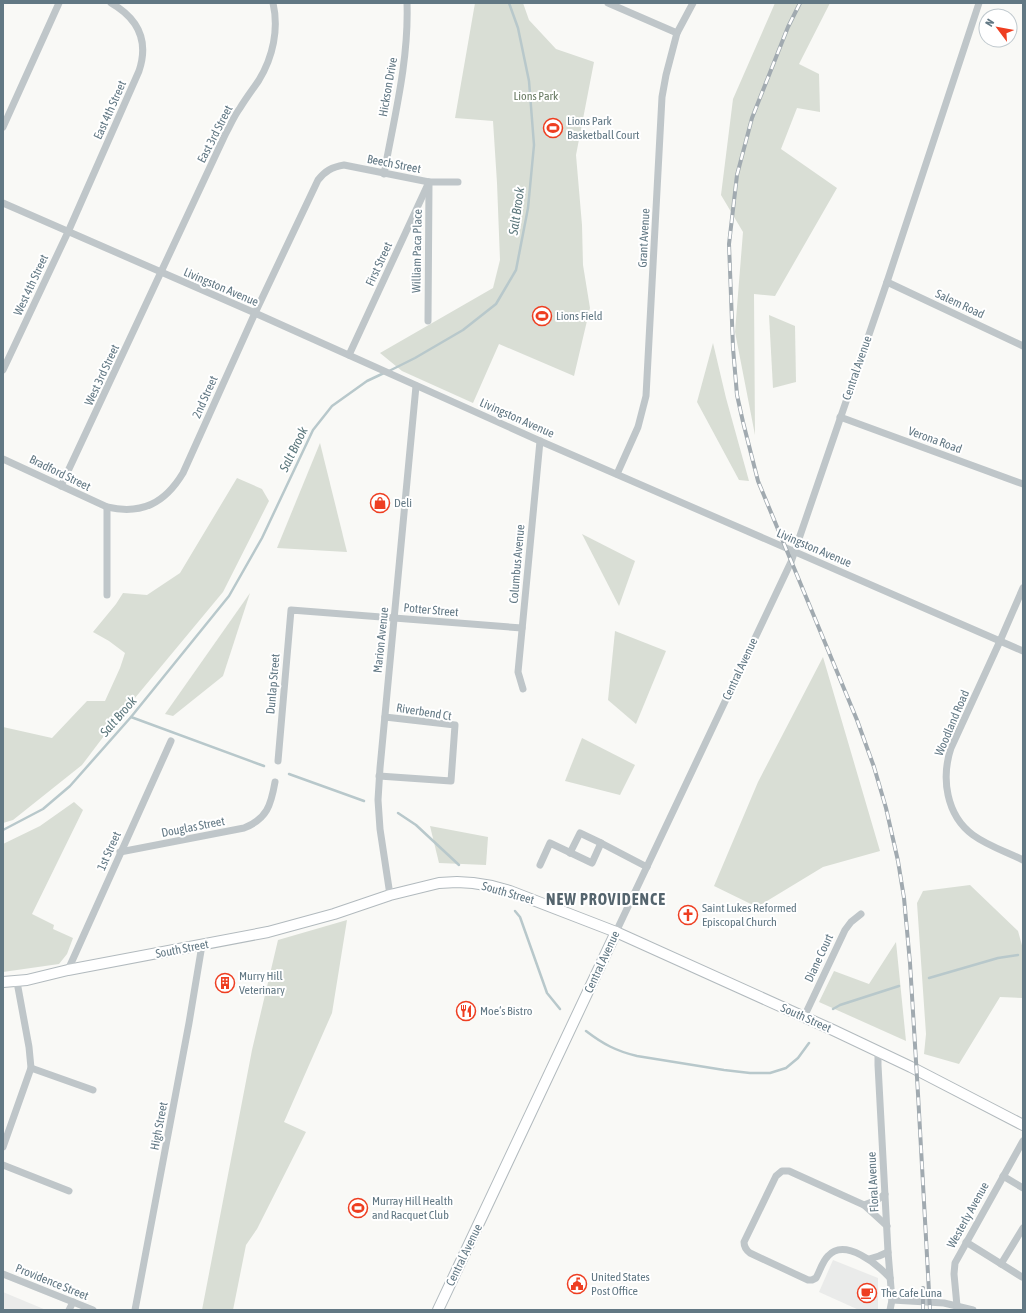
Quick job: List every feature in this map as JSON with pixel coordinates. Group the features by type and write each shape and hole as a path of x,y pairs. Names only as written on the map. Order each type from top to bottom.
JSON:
{"street":[{"path":"3,126 60,3"},
{"name":"East 4th Street","path":"68,232 139,71 143,58 143,46 138,30 126,14 111,3"},
{"name":"East 3rd Street","path":"162,273 225,135 239,108 259,80 269,61 276,29 276,18 273,3"},
{"name":"Hickson Drive","path":"384,174 404,63 408,26 407,3"},
{"path":"608,3 677,33"},
{"name":"Grant Avenue","path":"617,474 638,427 646,396 662,97 677,33 693,3"},
{"name":"Central Avenue","path":"438,1310 791,562 887,282 979,3"},
{"name":"Beech Street","path":"328,170 335,166 344,166 429,182 458,182"},
{"name":"2nd Street","path":"107,508 123,510 137,509 149,505 166,495 176,486 318,180 328,170"},
{"name":"William Paca Place","path":"428,321 429,182"},
{"name":"First Street","path":"349,355 429,182"},
{"name":"Livingston Avenue","path":"3,203 255,313 540,441 1023,651"},
{"name":"West 4th Street","path":"3,370 68,232"},
{"name":"West 3rd Street","path":"61,486 162,273"},
{"name":"Salem Road","path":"887,282 1023,346"},
{"name":"Marion Avenue","path":"390,896 380,829 378,800 416,386"},
{"name":"Verona Road","path":"840,417 1023,484"},
{"name":"Columbus Avenue","path":"523,689 518,672 540,441"},
{"name":"Bradford Street","path":"3,459 107,508"},
{"path":"107,508 107,595"},
{"name":"Woodland Road","path":"1023,588 951,748 946,772 946,788 954,810 968,830 989,844 1023,860"},
{"name":"Potter Street","path":"291,610 522,628"},
{"name":"Dunlap Street","path":"278,760 291,610"},
{"name":"Riverbend Ct","path":"380,776 451,780 455,725 385,717"},
{"name":"1st Street","path":"68,970 171,742"},
{"name":"Douglas Street","path":"120,852 244,828 255,824 264,815 272,799 275,782"},
{"path":"570,853 580,833 647,867"},
{"path":"540,865 550,843 592,863 601,843"},
{"name":"South Street","path":"3,982 17,982 68,970 202,946 268,932 439,883 456,882 492,886 526,897 616,932 912,1067 1023,1125"},
{"name":"Diane Court","path":"804,1017 845,930 851,922 861,914"},
{"name":"High Street","path":"135,1310 188,1031 202,946"},
{"path":"3,1147 31,1068 29,1047 17,982"},
{"name":"Floral Avenue","path":"878,1052 888,1252 892,1300 890,1310"},
{"path":"31,1068 94,1090"},
{"name":"Westerly Avenue","path":"958,1306 954,1268 955,1263 1023,1141"},
{"path":"3,1165 69,1191"},
{"path":"887,1226 864,1205 789,1171 782,1171 776,1176 744,1242 744,1245 746,1250 750,1253 808,1280 816,1278 825,1259 832,1252 843,1249 849,1250 869,1259 890,1278"},
{"path":"1003,1176 1023,1188"},
{"path":"864,1205 877,1200 885,1194"},
{"path":"1001,1264 1023,1228"},
{"path":"966,1242 1022,1277"},
{"path":"869,1259 888,1252"},
{"name":"Providence Street","path":"3,1274 93,1310"},
{"path":"892,1300 937,1303 973,1310"},
{"path":"69,1310 73,1302"}],"shaded area":[{"path":"833,1260 878,1278 878,1310 859,1310 819,1292"},
{"path":"3,1292 46,1310 3,1310"}],"green space":[{"name":"Lions Park","path":"475,3 523,3 529,20 556,49 594,62 576,155 582,225 583,265 590,308 574,376 499,344 473,403 402,371 380,353 493,288 500,260 493,121 455,118"},
{"path":"775,3 830,3 799,64 819,74 820,112 797,108 781,149 837,188 775,296 754,294 755,435 735,332 743,232 721,195 733,99"},
{"path":"769,315 795,326 796,382 773,388"},
{"path":"713,343 726,398 749,481 739,480 697,402"},
{"path":"320,443 347,552 277,548"},
{"path":"237,478 262,489 269,501 223,592 110,728 82,765 13,820 3,823 3,727 52,738 87,701 105,701 125,653 109,641 93,632 123,593 147,595 180,573"},
{"path":"582,534 635,561 619,606"},
{"path":"250,593 223,676 173,716 165,714"},
{"path":"615,631 666,651 636,724 608,700"},
{"path":"823,657 880,851 823,867 757,907 714,886 758,782"},
{"path":"582,738 635,765 620,795 565,781"},
{"path":"74,802 83,810 32,914 54,925 53,929 73,938 67,954 59,964 3,972 3,844 40,826"},
{"path":"430,826 488,837 486,865 439,863"},
{"path":"970,885 1018,931 1023,949 1023,998 1000,997 959,1064 924,1054 926,1034 917,903 923,891"},
{"path":"347,920 332,1013 284,1122 306,1132 257,1229 246,1245 233,1310 202,1310 252,1050 278,940"},
{"path":"896,942 906,1041 819,1002 834,971 869,984"}],"waterway":[{"name":"Salt Brook","path":"389,371 415,358 463,330 496,304 516,270 528,208 534,145 529,81 518,28 509,3"},
{"name":"Salt Brook","path":"3,830 43,809 70,786 131,717 229,596 262,538 313,430 332,406 367,381 384,373"},
{"path":"131,717 264,766"},
{"path":"289,774 364,801"},
{"path":"398,813 416,825 459,865"},
{"path":"515,911 520,917 547,993 560,1009"},
{"path":"929,978 998,958 1018,955"},
{"path":"833,1009 840,1005 899,986"},
{"path":"586,1031 598,1040 610,1046 637,1056 750,1073 770,1073 786,1068 798,1058 809,1043"}],"railway":[{"path":"800,3 788,27 752,118 737,175 729,244 733,348 737,395 758,481 857,720 874,767 886,808 898,861 904,898 910,963 930,1310"},
{"path":"923,1288 923,1310"}],"place":[{"name":"Lions Park Basketball Court","path":"553,128"},
{"name":"Lions Field","path":"542,316"},
{"name":"Deli","path":"380,503"},
{"name":"Saint Lukes Reformed Episcopal Church","path":"688,915"},
{"name":"Murry Hill Veterinary","path":"225,983"},
{"name":"Moe‘s Bistro","path":"466,1011"},
{"name":"Murray Hill Health and Racquet Club","path":"358,1208"},
{"name":"United States Post Office","path":"577,1284"},
{"name":"The Cafe Luna","path":"867,1293"}],"district":[{"name":"NEW PROVIDENCE","path":"606,899"}]}
